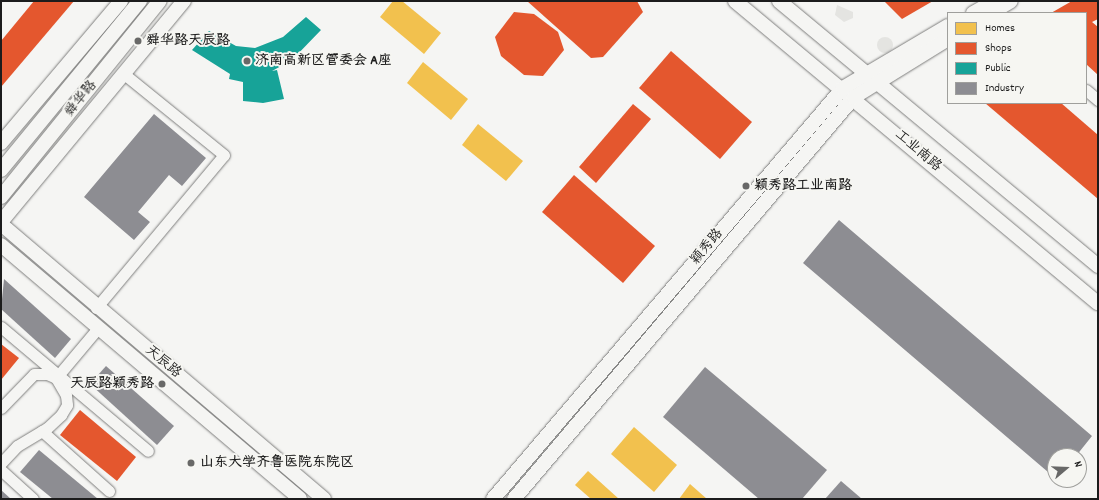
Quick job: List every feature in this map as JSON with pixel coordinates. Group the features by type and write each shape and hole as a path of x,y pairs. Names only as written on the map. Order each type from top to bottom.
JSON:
{"main road":[{"path":"1,143 121,1"},
{"name":"舜华路","path":"1,170 140,1"},
{"name":"舜华路","path":"1,197 160,1"},
{"path":"1,223 184,1"},
{"name":"工业南路","path":"735,1 854,97 1098,303"},
{"name":"工业南路","path":"779,1 1098,266"},
{"path":"978,12 995,9 1011,1"},
{"name":"颖秀路","path":"493,499 843,88 865,73 947,27"},
{"name":"颖秀路","path":"514,499 854,97 947,40"},
{"name":"天辰路","path":"1,223 97,307 324,499"},
{"name":"天辰路","path":"1,245 300,499"}],"street":[{"path":"97,307 224,155 124,74"},
{"path":"1087,91 1098,100"},
{"path":"1,327 57,377 148,451"},
{"path":"57,377 98,328"},
{"path":"1,407 34,374 47,374 57,377 62,386 67,405 42,431 17,446 1,463"},
{"path":"42,431 109,492"},
{"path":"1,470 33,499"}],"shaded area":[{"path":"837,5 853,12 853,18 844,22 835,15"},
{"path":"882,37 888,37 893,42 891,51 888,53 882,53 877,48 877,42"}],"building: Homes":[{"path":"393,1 402,1 441,33 424,54 380,17"},
{"path":"423,62 468,99 451,120 407,83"},
{"path":"478,124 523,161 506,181 462,145"},
{"path":"634,427 677,465 654,492 611,454"},
{"path":"588,471 619,499 591,499 575,485"},
{"path":"690,484 707,499 679,499"}],"building: Shops":[{"path":"34,1 74,1 1,87 1,41"},
{"path":"527,1 637,1 643,12 603,57 591,58"},
{"path":"884,1 933,1 902,19"},
{"path":"1072,1 1098,1 1098,19 1092,22 1098,27 1098,75 1087,65 1087,12 1053,12"},
{"path":"514,12 534,14 558,32 564,50 543,76 524,75 501,56 495,37"},
{"path":"671,51 752,122 720,159 639,88"},
{"path":"633,104 651,119 596,183 579,167"},
{"path":"986,104 1062,104 1098,135 1098,199"},
{"path":"574,175 655,246 623,283 542,212"},
{"path":"1,344 19,358 1,380"},
{"path":"80,410 136,457 117,481 60,435"}],"building: Public":[{"name":"济南高新区管委会 A座","path":"306,17 321,30 292,60 272,71 277,70 284,99 263,103 243,101 243,82 229,79 230,74 192,50 209,31 236,46 255,48 283,37"}],"building: Industry":[{"path":"154,114 206,158 182,186 169,175 138,212 150,222 134,240 84,197"},
{"path":"839,220 1092,436 1082,448 1047,448 1047,471 803,263"},
{"path":"4,279 71,339 55,358 1,309"},
{"path":"106,366 174,426 157,445 90,384"},
{"path":"705,367 827,470 802,499 759,499 663,417"},
{"path":"39,450 98,499 53,499 20,472"},
{"path":"841,481 862,499 825,499"},
{"path":"1,490 11,499 1,499"}],"place":[{"name":"舜华路天辰路","path":"138,41"},
{"name":"济南高新区管委会 A座","path":"247,61"},
{"name":"颖秀路工业南路","path":"746,186"},
{"name":"天辰路颖秀路","path":"162,384"},
{"name":"山东大学齐鲁医院东院区","path":"191,463"}]}
